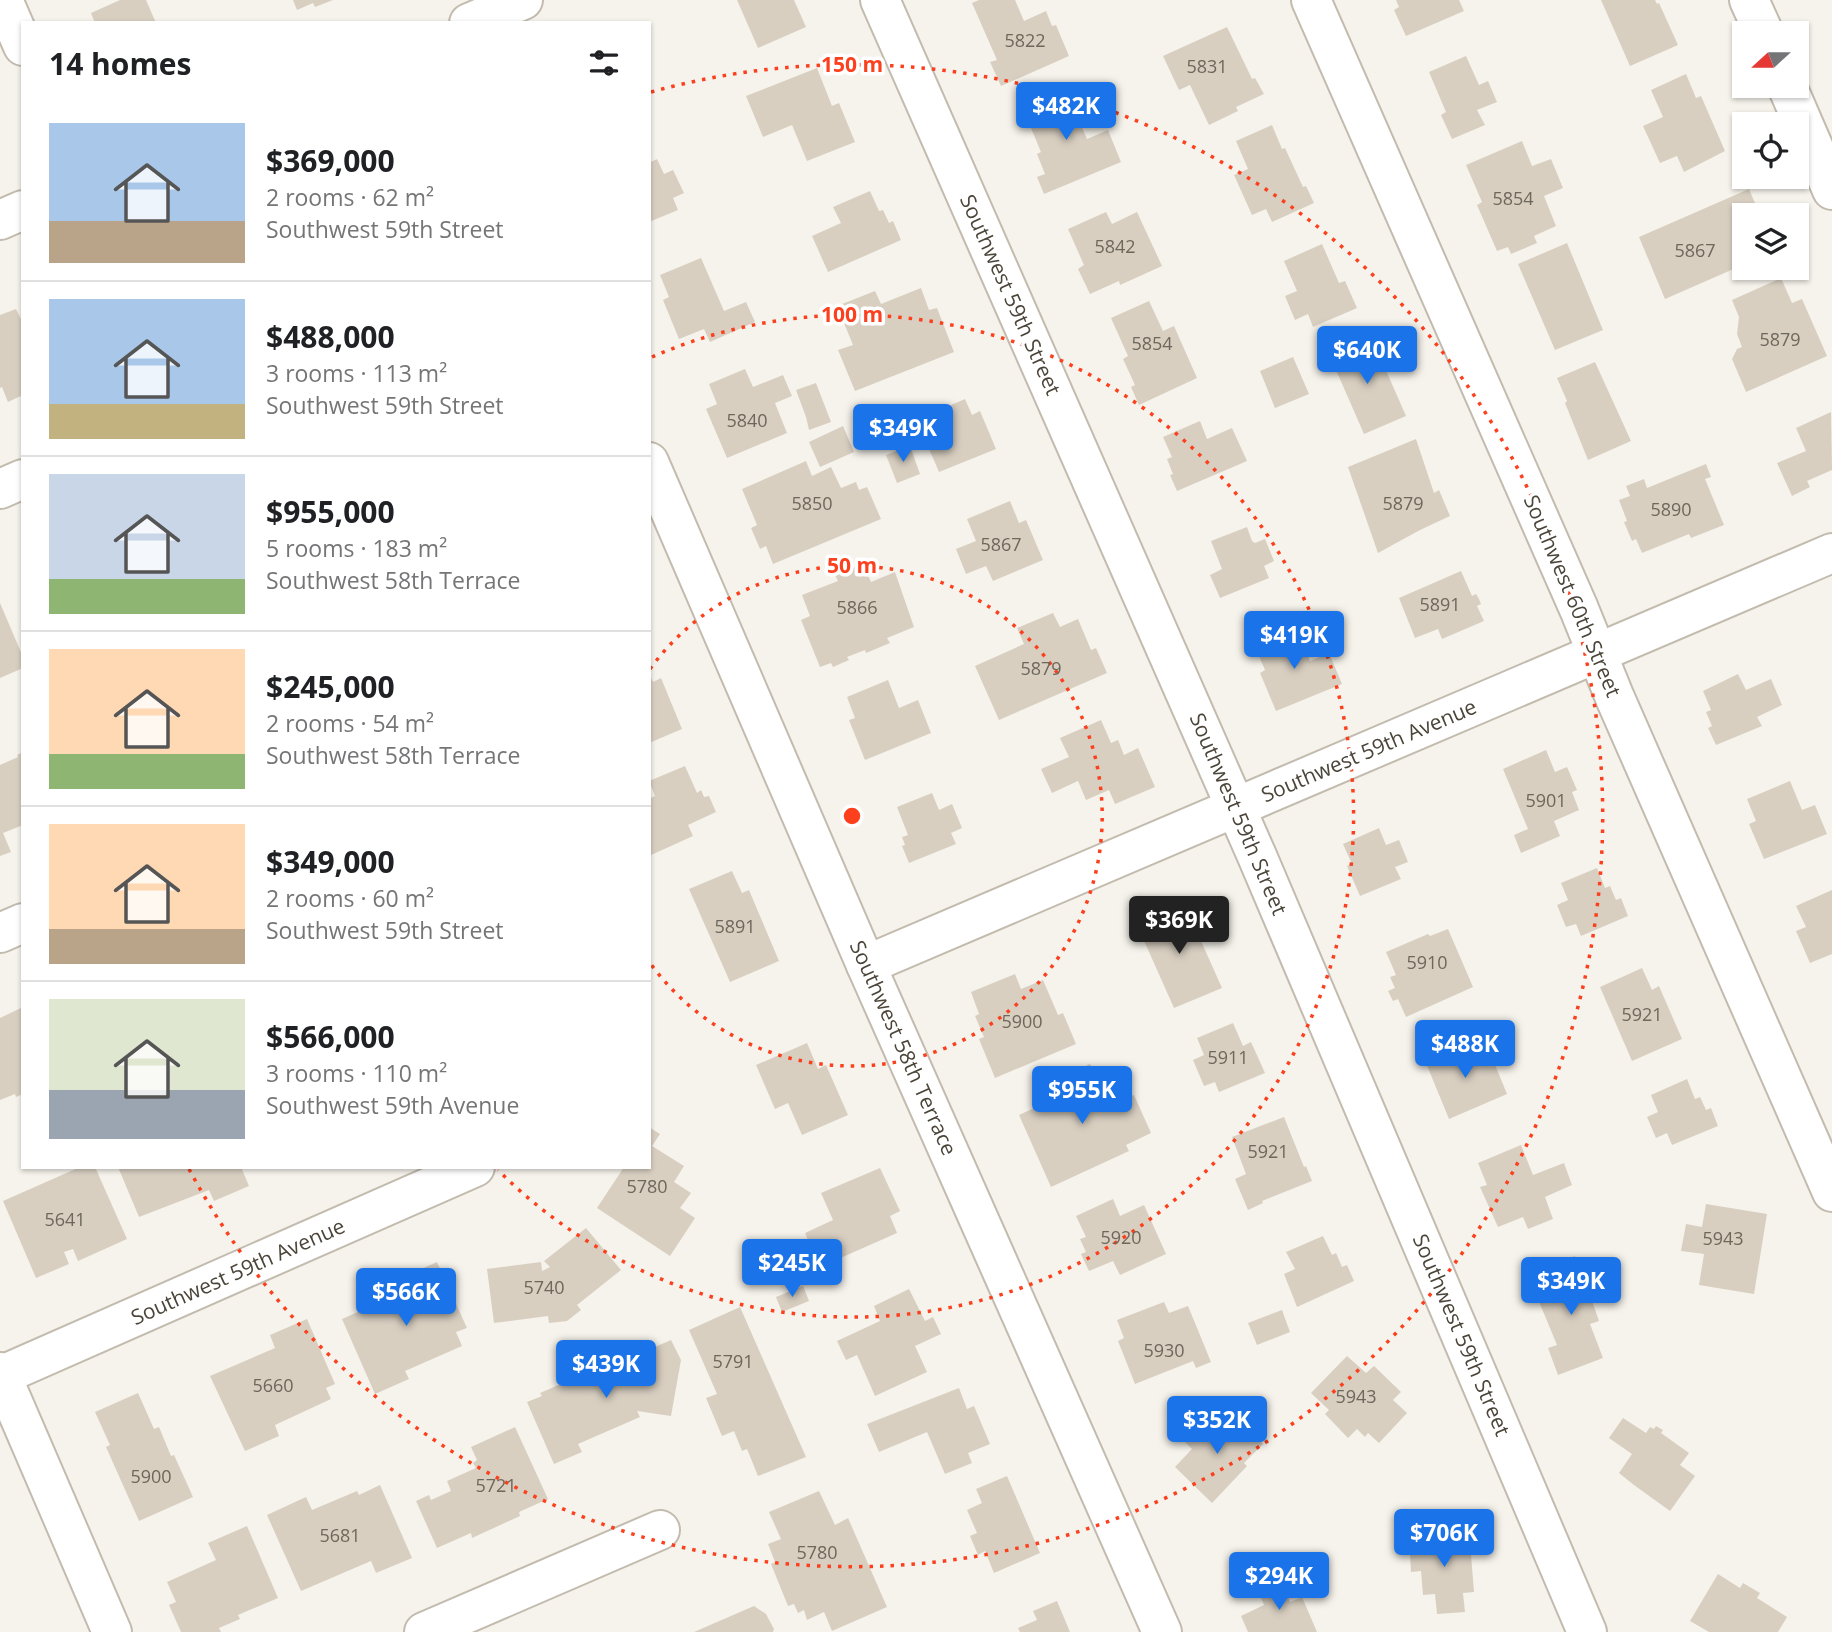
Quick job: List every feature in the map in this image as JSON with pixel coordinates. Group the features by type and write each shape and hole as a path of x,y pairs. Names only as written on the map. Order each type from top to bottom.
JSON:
{"street":[{"path":"3,0 21,41"},
{"path":"448,0 457,21"},
{"path":"474,21 523,0"},
{"name":"Southwest 59th Street","path":"880,0 1236,808 1587,1632"},
{"name":"Southwest 60th Street","path":"1311,0 1832,1192"},
{"path":"1749,0 1759,21"},
{"path":"1792,98 1832,190"},
{"path":"0,220 21,211"},
{"name":"Southwest 58th Terrace","path":"651,467 866,965 1161,1632"},
{"path":"0,489 21,480"},
{"name":"Southwest 59th Avenue","path":"866,965 1832,553"},
{"path":"0,933 21,924"},
{"name":"Southwest 59th Avenue","path":"0,1374 470,1169"},
{"path":"0,1374 112,1632"},
{"path":"424,1632 660,1530"}],"building":[{"path":"120,0 146,0 155,21 94,21 91,13"},
{"path":"293,0 333,0 315,7 313,3 297,10"},
{"path":"737,0 794,0 806,27 758,48"},
{"path":"979,0 1015,0 1024,21 1046,11 1052,26 1056,25 1069,56 1001,86 990,62 997,60 972,3"},
{"path":"1396,0 1459,0 1464,11 1406,36 1394,10 1399,7"},
{"path":"1601,0 1655,0 1659,3 1678,45 1630,66"},
{"path":"1227,27 1252,79 1255,78 1264,94 1236,107 1238,111 1209,125 1190,85 1179,90 1163,56"},
{"path":"1466,56 1479,85 1488,81 1497,102 1477,110 1485,125 1452,139 1441,115 1446,112 1429,72"},
{"path":"817,68 832,106 839,103 855,142 807,161 792,125 763,137 746,96"},
{"path":"1686,74 1696,98 1701,96 1725,151 1684,172 1677,156 1660,163 1643,126 1663,117 1651,90"},
{"path":"1064,86 1087,139 1108,130 1121,162 1044,194 1037,177 1045,174 1037,154 1041,152 1021,104"},
{"path":"1272,125 1282,149 1285,148 1303,187 1306,186 1314,203 1272,222 1266,209 1252,215 1234,175 1248,169 1236,141"},
{"path":"1522,141 1532,166 1551,159 1563,188 1544,196 1556,226 1534,236 1537,243 1511,254 1508,247 1497,251 1477,205 1482,202 1466,165"},
{"path":"657,159 664,174 673,170 684,193 673,198 678,210 651,221 651,162"},
{"path":"1749,189 1755,203 1732,203 1732,270 1665,299 1639,237"},
{"path":"870,191 879,211 883,210 889,223 893,221 901,240 828,272 812,236 841,223 833,207"},
{"path":"1106,212 1112,224 1137,212 1162,266 1120,285 1119,281 1090,294 1078,269 1084,265 1068,229"},
{"path":"1567,243 1603,330 1555,350 1518,264"},
{"path":"1322,244 1339,283 1345,281 1357,308 1313,327 1308,314 1295,320 1285,296 1297,291 1284,261"},
{"path":"701,258 724,311 746,302 755,322 710,342 704,329 679,339 663,300 669,297 660,275"},
{"path":"1782,280 1792,303 1802,299 1827,356 1746,392 1732,359 1737,349 1742,347 1737,334 1739,317 1732,300"},
{"path":"921,288 929,310 937,308 954,352 855,391 838,350 853,345 837,306 875,291 881,304"},
{"path":"1149,301 1163,331 1174,326 1197,378 1139,405 1131,387 1135,385 1123,359 1128,356 1111,318"},
{"path":"16,309 21,319 21,396 8,402 2,387 0,388 0,315"},
{"path":"1365,338 1375,362 1381,359 1406,416 1364,434 1329,354"},
{"path":"1293,357 1309,394 1275,408 1260,371"},
{"path":"1595,362 1631,441 1588,460 1557,378"},
{"path":"745,369 753,387 783,375 792,396 775,403 787,433 727,458 706,409 717,404 709,384"},
{"path":"816,383 831,422 809,430 796,390"},
{"path":"965,399 972,415 980,411 996,449 939,472 924,437 934,432 926,416"},
{"path":"1831,412 1832,470 1807,481 1810,487 1792,496 1777,463 1806,451 1796,428"},
{"path":"1200,421 1207,439 1232,428 1247,461 1177,491 1167,459 1172,457 1163,437"},
{"path":"843,426 854,452 820,467 809,442"},
{"path":"1416,439 1434,493 1439,490 1450,516 1378,553 1348,467"},
{"path":"910,446 920,474 897,483 886,455"},
{"path":"806,461 812,476 831,467 841,488 856,482 859,490 867,487 881,519 773,564 766,546 760,549 751,528 757,525 742,489"},
{"path":"1706,464 1711,477 1705,479 1724,525 1691,538 1689,534 1642,553 1636,539 1632,541 1624,522 1627,521 1619,500 1630,496 1626,486 1644,479 1647,488"},
{"path":"1010,501 1019,523 1026,520 1043,560 993,581 986,566 966,574 956,549 976,541 967,519"},
{"path":"1247,527 1255,543 1265,539 1274,561 1264,566 1269,578 1220,598 1210,575 1222,569 1211,541"},
{"path":"863,564 871,582 895,572 914,627 887,638 890,643 847,657 849,660 833,667 831,663 820,667 801,620 810,616 802,595 838,581 835,575"},
{"path":"1461,571 1472,596 1476,594 1479,599 1481,604 1477,606 1484,621 1442,639 1438,629 1415,638 1399,598"},
{"path":"0,603 21,652 21,669 0,678"},
{"path":"1053,613 1060,627 1078,619 1091,650 1096,648 1107,673 999,720 975,666 1024,644 1017,628"},
{"path":"1298,629 1310,661 1329,653 1342,684 1276,711 1260,673 1265,670 1255,647"},
{"path":"1738,674 1746,690 1771,679 1782,705 1757,717 1762,726 1716,745 1708,728 1712,726 1706,712 1711,710 1703,691"},
{"path":"651,678 653,682 661,678 682,729 651,742"},
{"path":"888,680 899,708 918,700 931,733 865,760 849,720 855,718 847,697"},
{"path":"1101,720 1111,743 1118,740 1124,755 1138,748 1155,787 1115,804 1109,790 1086,800 1078,781 1052,793 1041,769 1069,757 1060,738"},
{"path":"1546,750 1555,772 1567,767 1577,790 1572,792 1579,810 1554,821 1560,836 1521,853 1514,835 1528,829 1503,769"},
{"path":"21,753 21,826 3,833 11,852 0,856 0,765 18,757"},
{"path":"685,766 697,793 701,790 704,797 709,796 716,812 688,825 693,836 651,855 651,798 655,796 651,780"},
{"path":"1790,781 1802,810 1815,805 1827,834 1764,859 1749,824 1756,821 1747,799"},
{"path":"932,793 939,810 952,804 962,828 951,833 956,844 909,863 902,846 905,845 902,837 908,835 897,807"},
{"path":"1379,828 1386,845 1399,840 1408,862 1395,867 1401,879 1360,896 1347,866 1352,864 1343,844"},
{"path":"1597,868 1605,888 1610,886 1616,900 1621,898 1628,916 1581,936 1576,924 1566,927 1557,905 1568,900 1561,883"},
{"path":"732,871 742,893 749,890 779,961 730,982 689,889"},
{"path":"1832,890 1832,954 1810,963 1796,931 1806,927 1796,906"},
{"path":"1184,903 1222,988 1174,1008 1137,925"},
{"path":"1448,929 1473,987 1406,1017 1398,999 1393,1001 1388,991 1395,988 1390,977 1396,975 1386,952 1428,934 1430,936"},
{"path":"1642,968 1652,990 1659,986 1682,1039 1632,1061 1600,987"},
{"path":"1015,974 1021,989 1043,980 1058,1015 1063,1013 1076,1044 995,1078 979,1039 984,1037 975,1016 979,1014 971,992"},
{"path":"21,1008 21,1095 16,1097 15,1094 0,1100 0,1018"},
{"path":"1233,1023 1243,1046 1251,1042 1265,1073 1219,1092 1215,1082 1204,1086 1193,1060 1204,1055 1197,1038"},
{"path":"807,1043 818,1069 826,1065 848,1115 802,1135 788,1103 775,1109 756,1065"},
{"path":"1472,1043 1479,1060 1491,1055 1507,1094 1449,1119 1426,1063"},
{"path":"1090,1064 1105,1096 1114,1092 1118,1102 1134,1095 1151,1133 1126,1145 1129,1151 1051,1187 1019,1115 1054,1099 1047,1083"},
{"path":"1687,1079 1695,1099 1700,1097 1706,1110 1711,1108 1718,1126 1672,1145 1667,1133 1656,1138 1647,1117 1658,1112 1651,1095"},
{"path":"1284,1117 1312,1181 1262,1201 1263,1203 1248,1210 1235,1179 1246,1174 1232,1137"},
{"path":"651,1128 660,1134 652,1146 684,1166 674,1182 691,1193 680,1208 695,1218 670,1256 597,1208 623,1169 651,1169"},
{"path":"1521,1145 1533,1175 1564,1163 1572,1185 1545,1197 1553,1219 1528,1229 1523,1217 1498,1227 1480,1187 1487,1185 1478,1163"},
{"path":"880,1168 900,1211 890,1216 897,1233 820,1267 805,1233 833,1220 821,1193"},
{"path":"75,1169 96,1169 127,1239 78,1261 73,1249 64,1252 69,1264 36,1278 3,1201"},
{"path":"119,1169 242,1169 249,1186 214,1201 209,1190 139,1217"},
{"path":"1113,1199 1120,1216 1144,1205 1166,1254 1120,1275 1113,1261 1089,1271 1081,1254 1086,1252 1080,1239 1086,1237 1076,1216"},
{"path":"1706,1204 1767,1214 1754,1294 1699,1285 1704,1254 1681,1251 1686,1224 1702,1227"},
{"path":"586,1228 621,1270 577,1305 581,1310 567,1321 549,1323 548,1316 494,1323 487,1269 541,1262 542,1271 550,1267 544,1261"},
{"path":"1323,1236 1332,1255 1336,1253 1342,1267 1347,1265 1354,1281 1297,1307 1284,1274 1295,1269 1286,1252"},
{"path":"1575,1256 1584,1280 1592,1277 1599,1295 1591,1298 1599,1321 1590,1324 1603,1358 1558,1375 1548,1348 1557,1345 1535,1292 1558,1283 1551,1265"},
{"path":"437,1262 467,1328 456,1332 462,1346 405,1371 409,1379 375,1394 342,1319 396,1295 390,1283"},
{"path":"803,1286 809,1301 782,1312 776,1297"},
{"path":"909,1289 925,1321 933,1317 941,1334 915,1346 927,1372 875,1396 857,1355 846,1360 837,1341 880,1321 874,1306"},
{"path":"1164,1302 1169,1313 1188,1306 1211,1362 1196,1368 1193,1361 1135,1384 1118,1341 1124,1338 1117,1320"},
{"path":"740,1307 806,1457 758,1476 747,1449 742,1451 734,1431 722,1436 706,1398 717,1394 689,1330"},
{"path":"1282,1310 1290,1332 1257,1345 1248,1323"},
{"path":"307,1319 335,1384 326,1388 331,1399 275,1425 279,1436 245,1451 210,1376 275,1348 270,1335"},
{"path":"671,1340 681,1360 671,1416 637,1411 640,1417 578,1444 582,1452 554,1464 527,1402 542,1396 540,1393 591,1371 592,1374"},
{"path":"1347,1356 1366,1373 1374,1366 1401,1392 1393,1400 1407,1413 1379,1443 1368,1433 1365,1437 1357,1429 1348,1438 1325,1414 1329,1410 1311,1393"},
{"path":"959,1388 967,1409 974,1406 990,1444 968,1453 972,1463 945,1474 927,1432 879,1452 867,1424"},
{"path":"138,1393 154,1429 159,1427 171,1456 174,1455 193,1497 139,1521 106,1447 110,1445 95,1412"},
{"path":"1235,1417 1263,1444 1244,1463 1247,1466 1212,1503 1175,1467 1192,1449 1180,1437 1197,1419 1216,1436"},
{"path":"1623,1418 1646,1433 1650,1427 1654,1429 1656,1426 1663,1430 1661,1433 1689,1453 1680,1465 1695,1476 1670,1511 1619,1473 1632,1454 1609,1438"},
{"path":"515,1427 548,1499 519,1512 520,1516 472,1538 471,1533 437,1548 416,1501 429,1495 431,1500 451,1491 447,1481 476,1468 473,1463 477,1460 471,1447"},
{"path":"1007,1476 1040,1553 994,1573 985,1551 978,1555 970,1536 977,1533 967,1510 982,1503 976,1489"},
{"path":"380,1485 412,1558 376,1573 371,1561 301,1591 267,1515 306,1497 312,1510 357,1491 359,1495"},
{"path":"819,1491 835,1525 848,1518 887,1607 832,1631 824,1612 807,1620 804,1610 798,1613 794,1604 788,1606 771,1564 775,1562 768,1544 781,1539 769,1512"},
{"path":"1443,1524 1445,1544 1470,1542 1474,1592 1463,1593 1465,1612 1437,1614 1435,1594 1423,1595 1421,1571 1411,1572 1410,1553 1420,1552 1418,1526"},
{"path":"247,1526 278,1598 238,1615 240,1619 219,1628 221,1632 181,1632 169,1605 176,1602 167,1582 216,1560 208,1543"},
{"path":"1718,1574 1740,1588 1743,1583 1760,1593 1757,1598 1787,1617 1778,1632 1709,1632 1690,1621"},
{"path":"1279,1578 1290,1602 1302,1597 1317,1632 1248,1632 1241,1616 1264,1605 1257,1588"},
{"path":"1057,1601 1070,1632 1020,1632 1018,1628 1037,1620 1033,1611"},
{"path":"754,1606 766,1614 773,1632 694,1632"}]}
